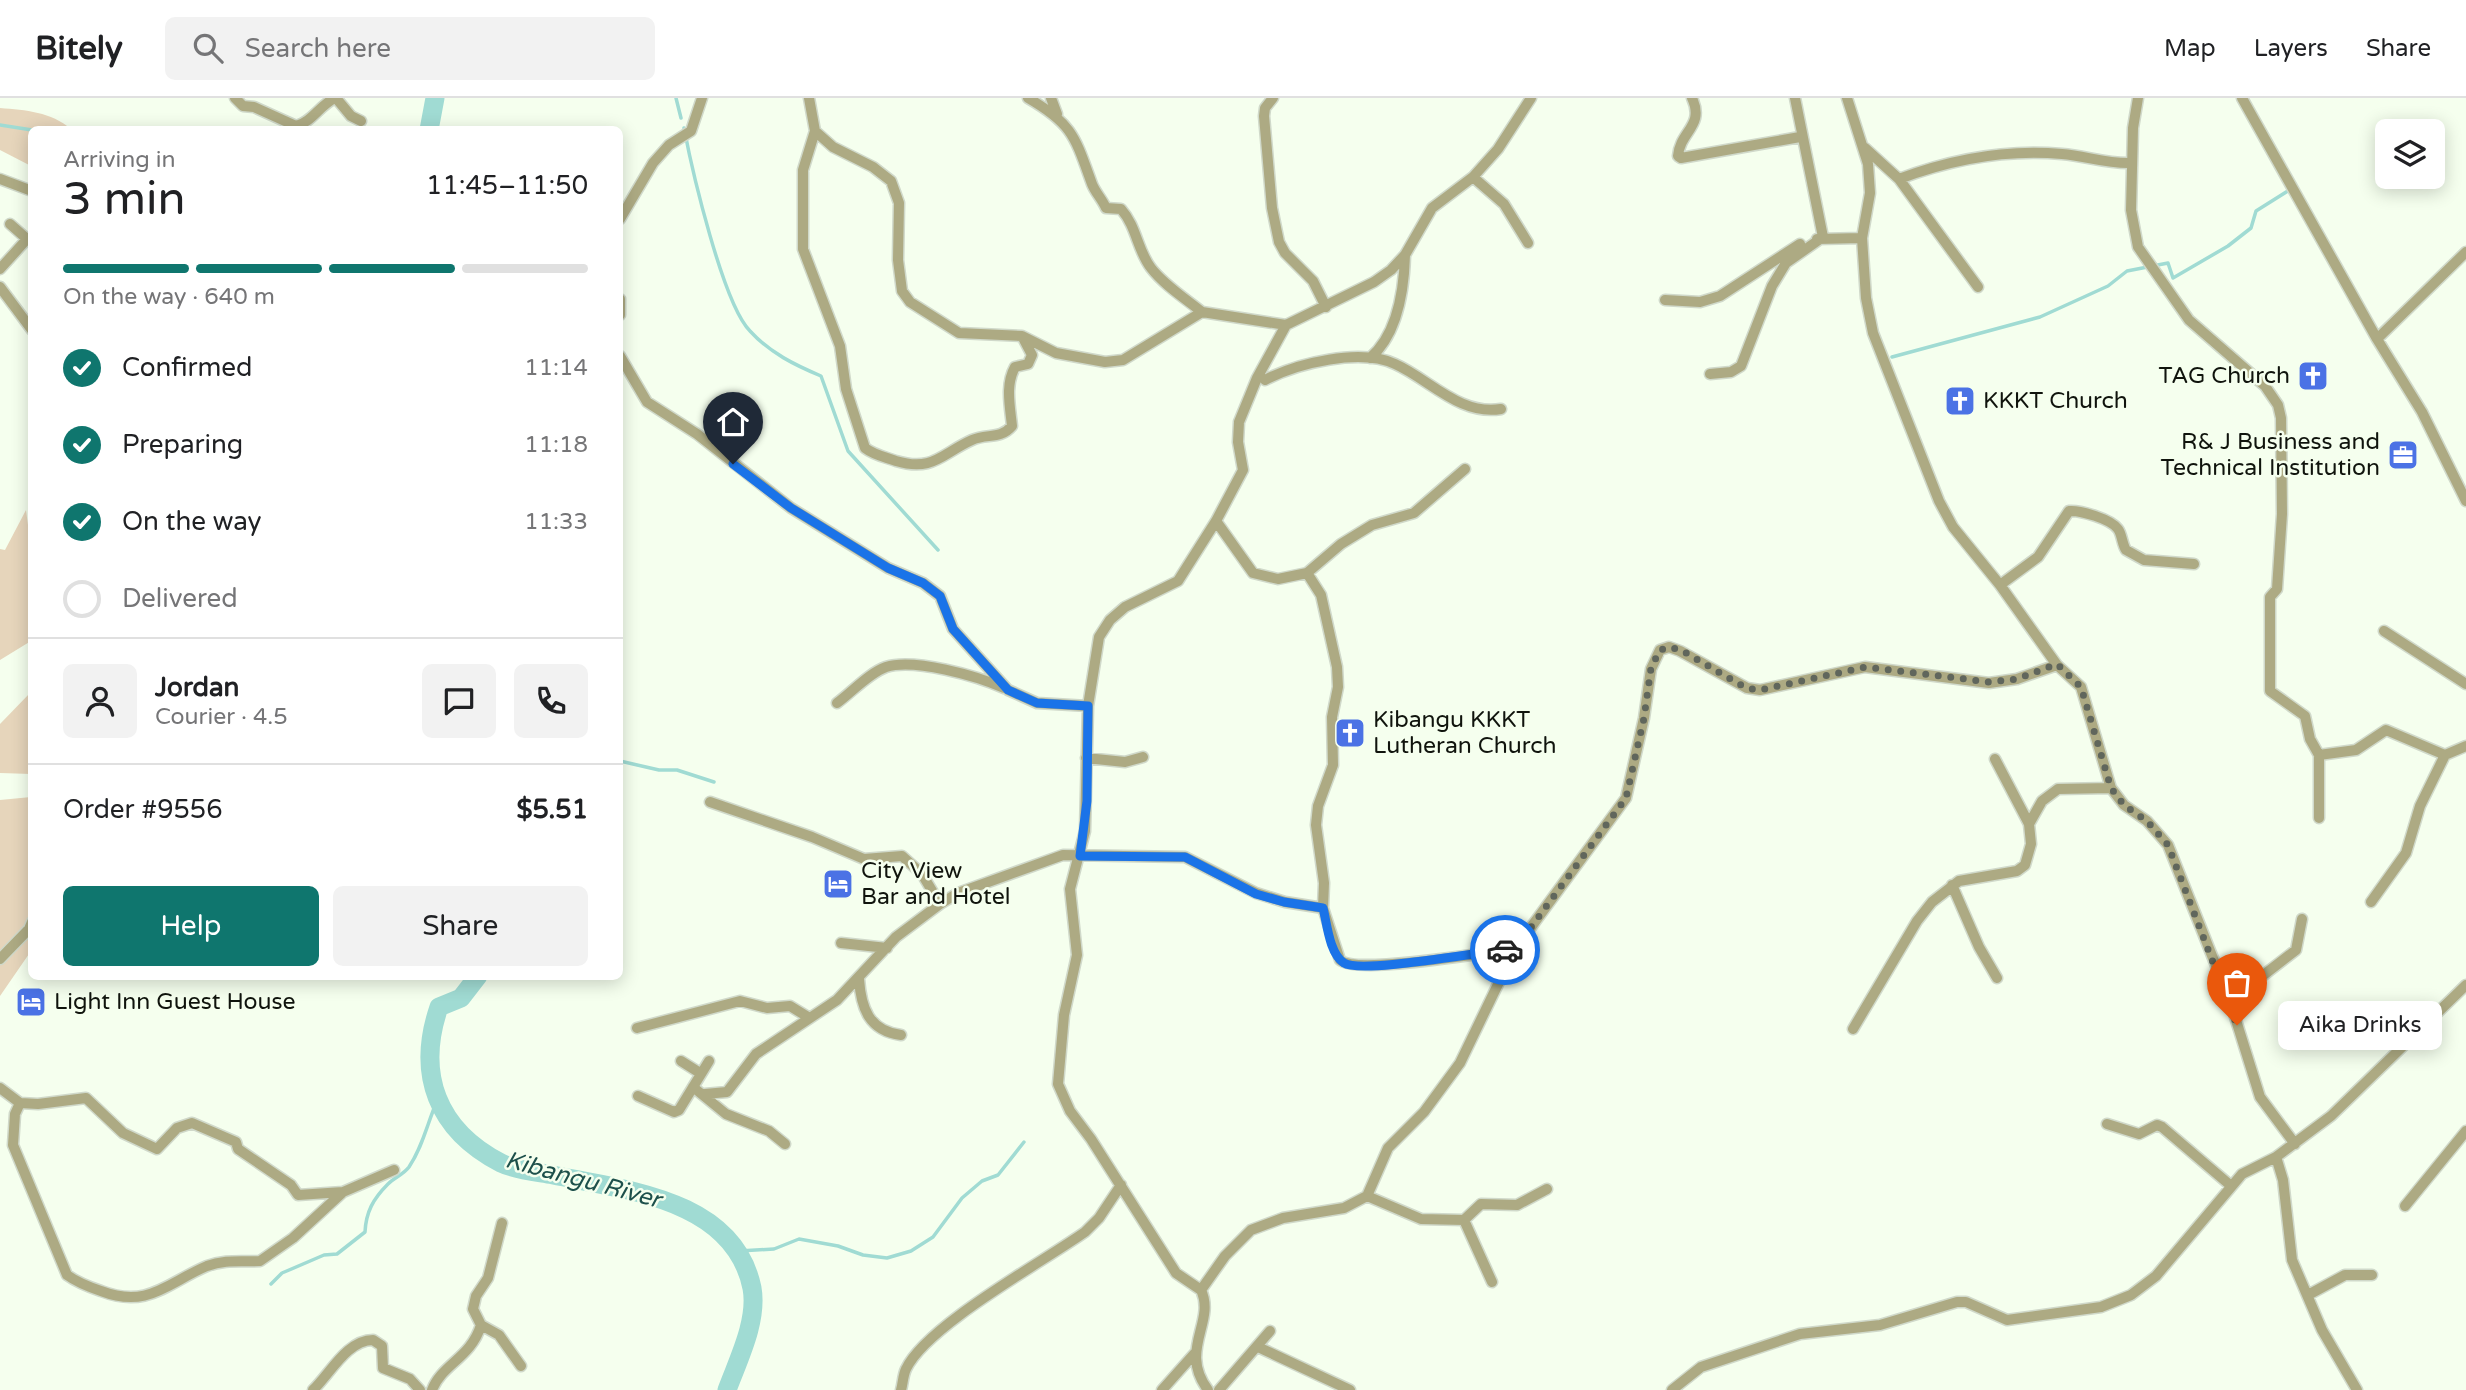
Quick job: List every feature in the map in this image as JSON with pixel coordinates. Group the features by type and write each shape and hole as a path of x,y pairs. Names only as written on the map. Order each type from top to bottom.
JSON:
{"street":[{"path":"235,98 243,106 254,107 296,126 335,98 351,116 361,121"},
{"path":"623,214 653,163 669,145 691,131 702,98"},
{"path":"809,98 816,131 803,170 803,250 840,346 846,389 865,448 902,463 924,465 975,438 998,437 1007,432 1012,426 1009,387 1012,374 1016,367 1028,364 1031,355 1022,336"},
{"path":"1028,98 1057,114"},
{"path":"1051,98 1057,114 1079,145 1093,187 1106,208 1121,209 1134,226 1138,245 1151,269 1202,312 1286,325 1374,282 1391,270 1405,254 1432,208 1473,177 1498,149 1531,98"},
{"path":"1056,98 1057,114"},
{"path":"1273,98 1265,108 1264,116 1272,208 1279,242 1285,253 1313,281 1326,307"},
{"path":"1692,98 1698,111 1697,117 1680,147 1678,156 1681,158 1800,137"},
{"path":"1795,98 1800,137 1824,237"},
{"path":"1847,98 1865,148 1870,181 1862,238 1866,298 1873,333 1952,527 2000,585 2057,664 2081,687 2111,788 2124,805 2147,821 2168,845 2230,1001 2260,1097 2295,1144"},
{"path":"2138,98 2131,163 2132,225 2141,253 2189,320 2265,386 2278,405 2283,443 2282,514 2277,589 2270,597 2268,686 2272,696 2305,716 2309,739 2319,755 2319,818"},
{"path":"2242,98 2377,339 2422,412 2466,501"},
{"path":"816,131 833,147 873,167 891,181 900,212 901,286 910,302 959,333 1022,336 1056,353 1113,362 1134,354 1202,312"},
{"path":"1865,148 1899,179 1978,287"},
{"path":"1899,179 1942,163 1998,154 2062,154 2110,163 2131,163"},
{"path":"1473,177 1504,204 1528,243"},
{"path":"0,179 28,190"},
{"path":"10,224 28,234"},
{"path":"0,269 28,236"},
{"path":"1710,374 1731,372 1741,366 1772,286 1786,263 1824,237"},
{"path":"1665,300 1700,302 1720,296 1796,246 1824,237 1862,238"},
{"path":"2377,339 2466,252"},
{"path":"1370,358 1384,344 1392,326 1401,293 1405,254"},
{"path":"0,287 28,325"},
{"path":"1201,1290 1176,1273 1121,1185 1070,1111 1058,1084 1064,1015 1078,946 1070,890 1080,856 1087,801 1088,706 1099,637 1110,620 1125,607 1178,581 1216,521 1243,471 1238,442 1239,422 1257,378 1286,325"},
{"path":"1265,380 1285,370 1321,361 1370,358 1393,362 1444,394 1478,408 1501,409"},
{"path":"623,361 647,402 697,434 791,508 888,568 923,583 940,596 953,629 1008,690"},
{"path":"1216,521 1253,573 1278,579 1307,573 1341,544 1372,525 1414,513 1465,469"},
{"path":"2000,585 2038,556 2069,511 2113,525 2119,529 2126,550 2144,560 2193,564"},
{"path":"1307,573 1318,586 1321,596 1326,627 1334,650 1338,687 1332,718 1333,765 1318,806 1316,825 1324,883 1323,908 1335,951 1340,960 1350,965 1385,965 1515,949"},
{"path":"2384,631 2466,684"},
{"path":"1208,1390 1198,1374 1195,1353 1203,1307 1201,1290 1225,1256 1251,1230 1283,1218 1344,1208 1367,1196 1388,1148 1424,1112 1460,1063 1515,949 1626,798 1644,718 1651,668 1660,650 1669,647 1681,650 1746,688 1760,690 1866,667 1989,682 2017,679 2057,664"},
{"path":"837,703 882,669 892,666 944,669 1008,690 1037,703 1088,706"},
{"path":"2319,755 2356,750 2386,730 2445,755"},
{"path":"2371,902 2406,853 2420,806 2445,755 2466,746"},
{"path":"1086,758 1125,762 1143,757"},
{"path":"1853,1029 1917,921 1932,902 1952,885 1967,878 2017,871 2025,865 2031,844 2029,824 1995,759"},
{"path":"2029,824 2042,802 2058,789 2111,788"},
{"path":"710,802 812,837 863,859 902,856 922,874 940,904"},
{"path":"705,1094 727,1092 756,1054 837,1000 896,937 940,904 958,893 999,881 1063,855 1185,857 1256,894 1293,904 1323,908"},
{"path":"1952,885 1979,947 1997,978"},
{"path":"2230,1001 2296,950 2302,919"},
{"path":"0,959 28,927"},
{"path":"841,943 887,948"},
{"path":"859,979 866,1015 877,1029 901,1035"},
{"path":"1672,1390 1701,1367 1800,1334 1880,1325 1957,1302 1966,1302 2007,1320 2101,1307 2131,1295 2156,1276 2230,1185 2251,1168 2276,1157 2331,1116 2466,985"},
{"path":"637,1028 740,1002 767,1008 790,1006 808,1017"},
{"path":"681,1061 700,1073"},
{"path":"638,1096 674,1112 679,1110 709,1061"},
{"path":"693,1087 705,1094 726,1114 769,1132 785,1144"},
{"path":"0,1088 20,1103 38,1104 86,1098 123,1133 155,1149 177,1128 192,1123 236,1142 237,1149 291,1185 298,1195 343,1192"},
{"path":"20,1103 15,1114 13,1144 68,1275 77,1282 121,1299 160,1292 209,1265 244,1259 260,1261 293,1238 343,1192 394,1170"},
{"path":"2107,1124 2139,1134 2157,1125 2162,1127 2230,1185"},
{"path":"2405,1206 2466,1131"},
{"path":"2276,1157 2283,1180 2292,1260 2322,1330 2357,1390"},
{"path":"901,1390 904,1371 926,1343 974,1306 1084,1231 1099,1217 1121,1185"},
{"path":"1367,1196 1421,1219 1464,1220 1481,1204 1517,1205 1547,1189"},
{"path":"1464,1220 1492,1282"},
{"path":"502,1223 488,1278 474,1304 474,1316 481,1325 499,1335 521,1366"},
{"path":"2308,1296 2345,1275 2372,1275"},
{"path":"432,1390 440,1377 473,1345 481,1325"},
{"path":"1219,1390 1270,1331"},
{"path":"313,1390 346,1353 359,1343 373,1340 382,1346 383,1368 410,1379 420,1390"},
{"path":"1258,1347 1350,1390"},
{"path":"1162,1390 1195,1353"}],"shaded area":[{"path":"0,108 47,115 67,126 28,126 28,164 0,150"},
{"path":"26,510 28,643 0,660 0,549 5,550"},
{"path":"28,695 28,774 0,773 0,724"},
{"path":"28,797 28,955 0,996 0,800"}],"waterway":[{"name":"Kibangu River","path":"430,126 435,98"},
{"path":"676,98 681,118"},
{"path":"0,125 28,129"},
{"path":"684,128 719,266 740,316 750,331 774,352 821,376 848,451 938,550"},
{"path":"1892,357 2040,317 2108,286 2127,271 2168,263 2173,278 2228,246 2251,228 2256,211 2291,189"},
{"path":"623,762 659,770 677,770 714,782"},
{"name":"Kibangu River","path":"475,980 461,998 439,1007 432,1032 432,1077 437,1098 447,1117 479,1150 501,1163 643,1194 700,1217 724,1235 741,1258 752,1288 753,1301 750,1327 727,1390"},
{"path":"271,1284 282,1273 324,1255 337,1254 365,1232 369,1212 378,1195 407,1169 414,1159 437,1101"},
{"path":"739,1251 774,1249 799,1239 838,1246 863,1255 887,1258 911,1251 933,1237 962,1198 982,1181 998,1175 1024,1142"}],"way so far":[{"path":"1505,950 1515,949 1555,891 1626,798 1644,718 1651,668 1660,650 1669,647 1681,650 1746,688 1760,690 1776,689 1866,667 1889,668 1956,680 2001,682 2057,664 2081,687 2103,769 2111,788 2124,805 2147,821 2168,845 2237,1025"}],"place":[{"name":"TAG Church","path":"2313,376"},
{"name":"KKKT Church","path":"1960,401"},
{"name":"R& J Business and Technical Institution","path":"2403,455"},
{"name":"Kibangu KKKT Lutheran Church","path":"1350,733"},
{"name":"City View Bar and Hotel","path":"838,884"},
{"name":"Light Inn Guest House","path":"31,1002"},
{"name":"Aika Drinks","path":"2237,1025"}],"route":[{"path":"733,464 791,508 826,527 888,568 923,583 940,596 947,620 953,629 969,650 1008,690 1037,703 1088,706 1087,801 1080,856 1185,857 1256,894 1301,906 1323,908 1335,951 1340,960 1350,965 1385,965 1505,950"}]}
